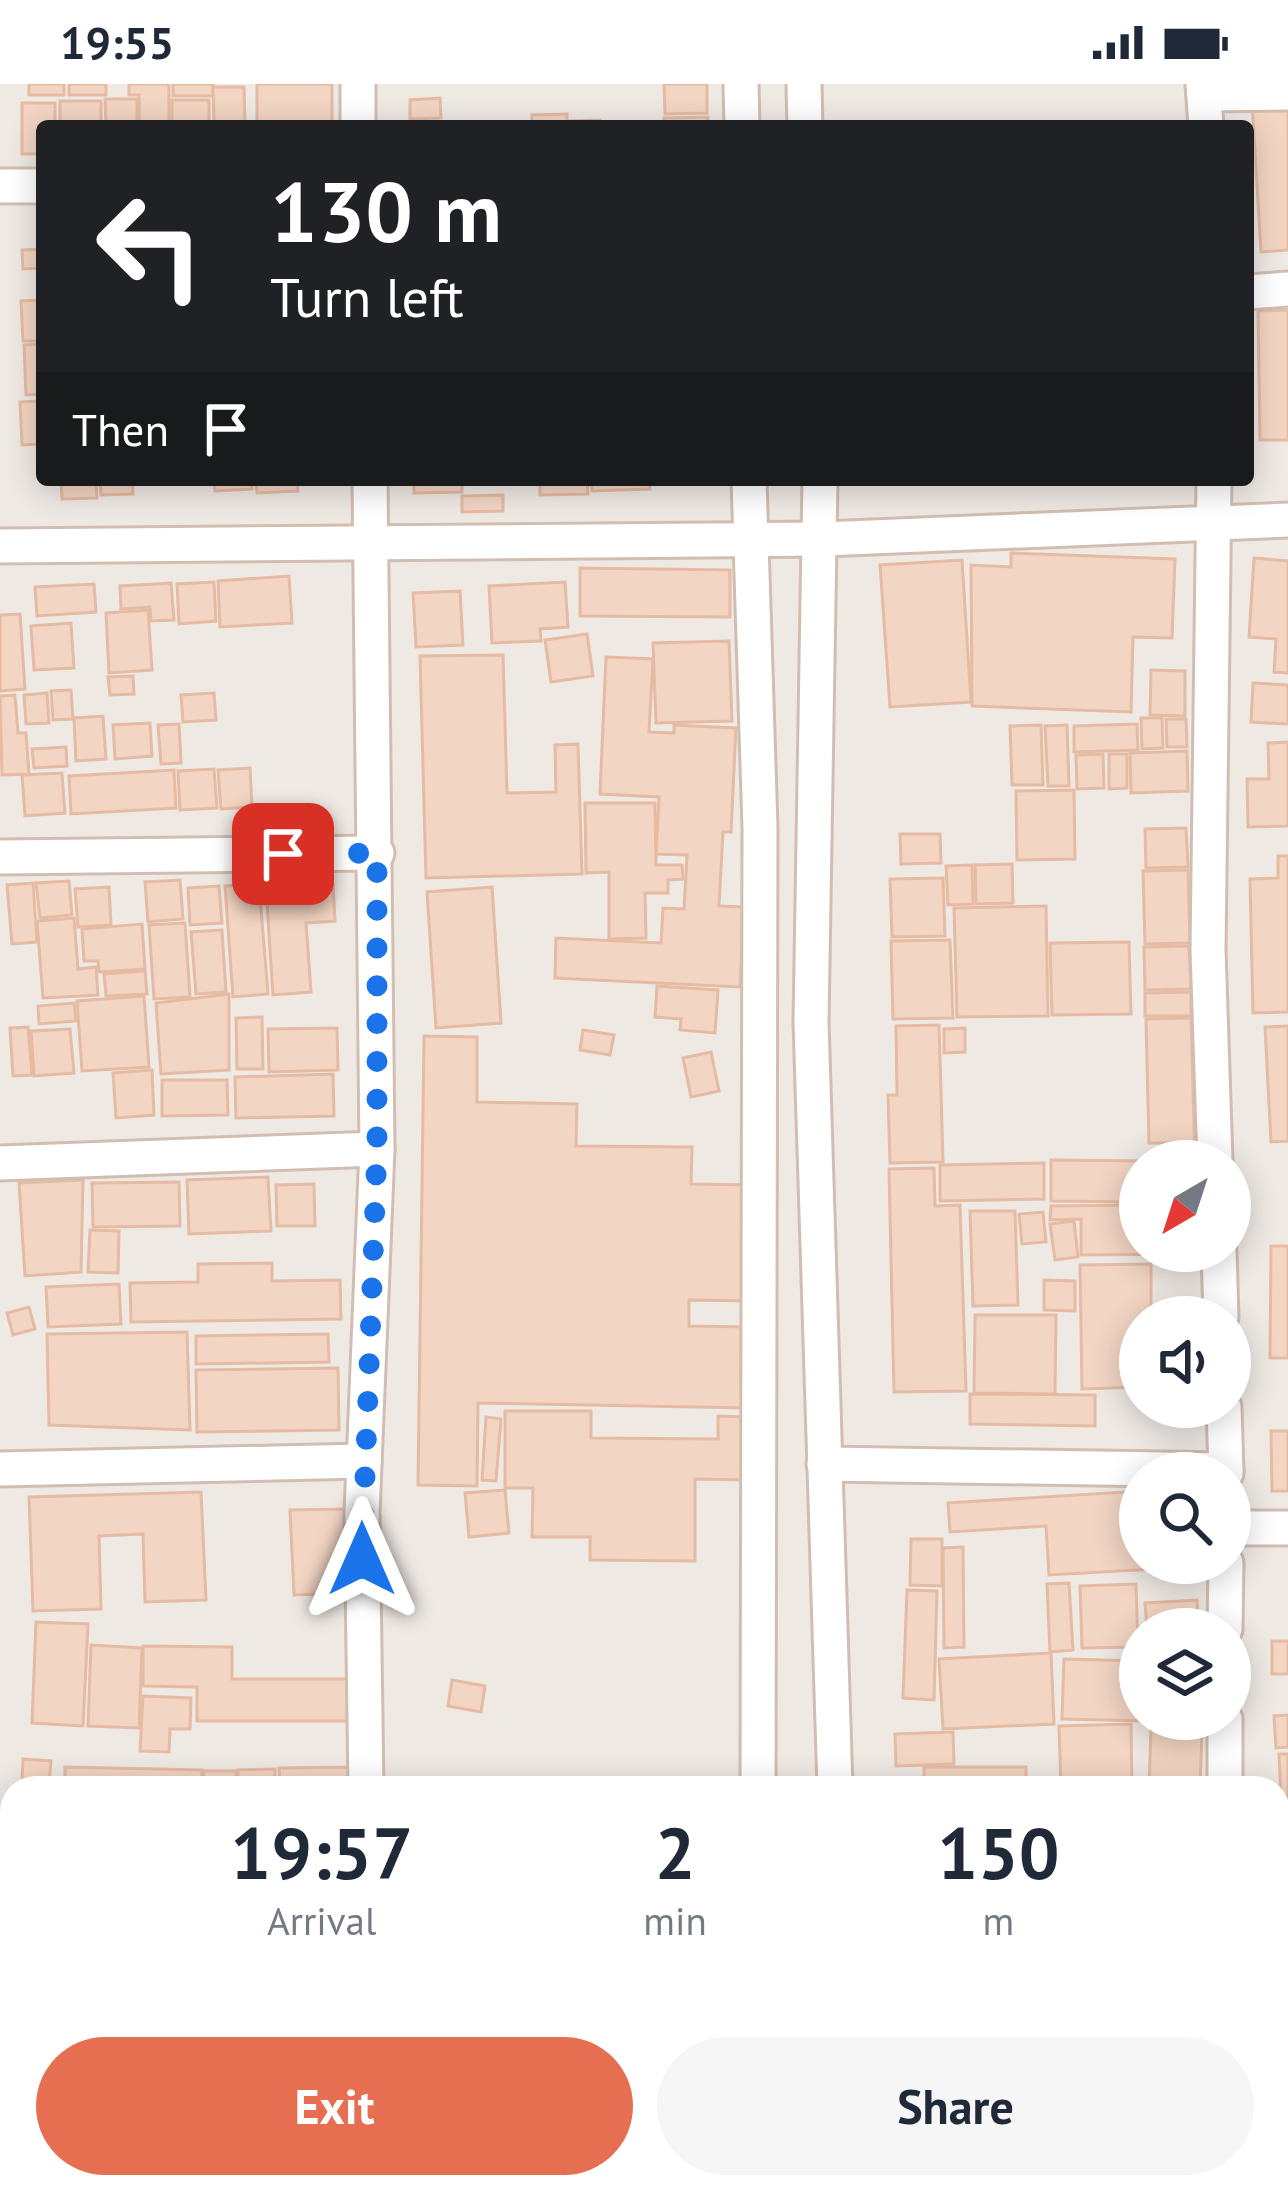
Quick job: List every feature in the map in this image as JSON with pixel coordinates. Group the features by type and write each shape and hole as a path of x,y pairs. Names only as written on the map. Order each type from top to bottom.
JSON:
{"street":[{"path":"358,84 358,120"},
{"path":"741,84 742,120"},
{"path":"804,84 805,120"},
{"path":"1204,102 1288,92"},
{"path":"0,186 36,186"},
{"path":"1254,292 1288,289"},
{"path":"366,1776 364,1461 377,1149 370,486"},
{"path":"749,486 760,828 758,1776"},
{"path":"820,486 823,539 811,1022 835,1776"},
{"path":"1214,486 1208,950 1214,1140"},
{"path":"0,546 372,538 823,539 1288,520"},
{"path":"0,857 377,853"},
{"path":"0,1163 377,1149"},
{"path":"0,1469 364,1461"},
{"path":"824,1464 1119,1470"},
{"path":"1251,1528 1288,1528"},
{"path":"1225,1740 1225,1776"}],"shaded area":[{"path":"0,84 1288,84 1288,1776 0,1776"}],"building":[{"path":"29,84 64,84 64,95 29,95"},
{"path":"69,84 106,84 106,95 69,95"},
{"path":"129,84 169,84 169,120 139,120 139,95 129,95"},
{"path":"173,84 213,84 213,96 173,96"},
{"path":"257,84 332,84 332,120 257,120"},
{"path":"664,84 707,84 707,113 665,114"},
{"path":"213,87 244,87 245,120 214,120"},
{"path":"440,98 441,118 410,119 410,100"},
{"path":"105,99 137,99 137,120 106,120"},
{"path":"172,100 209,100 209,120 172,120"},
{"path":"1288,100 1288,250 1261,252 1252,102"},
{"path":"60,101 101,101 101,120 60,120"},
{"path":"22,103 55,103 55,120 36,120 36,154 22,154"},
{"path":"567,114 567,120 532,120 532,115"},
{"path":"708,117 708,120 664,120"},
{"path":"36,249 36,268 23,269 22,250"},
{"path":"36,300 36,341 23,341 21,301"},
{"path":"1288,310 1288,440 1260,440 1258,311"},
{"path":"36,344 36,394 26,395 24,345"},
{"path":"36,401 36,444 22,445 20,402"},
{"path":"61,486 96,486 97,498 62,499"},
{"path":"100,486 132,486 133,494 101,495"},
{"path":"215,486 252,486 252,489 215,491"},
{"path":"256,486 298,486 298,491 257,493"},
{"path":"414,486 462,486 462,492 414,493"},
{"path":"540,486 587,486 588,494 540,495"},
{"path":"592,486 650,489 592,491"},
{"path":"503,495 503,511 462,512 462,496"},
{"path":"1011,553 1175,559 1172,638 1133,637 1131,712 972,706 971,565 1011,567"},
{"path":"1254,558 1288,561 1288,673 1274,672 1276,639 1249,637"},
{"path":"962,560 971,702 890,707 880,565"},
{"path":"580,568 730,570 730,617 580,616"},
{"path":"289,576 292,623 220,627 218,581"},
{"path":"214,582 216,621 179,624 177,584"},
{"path":"565,582 568,627 540,629 541,641 492,643 489,586"},
{"path":"171,583 174,620 151,621 150,607 121,609 120,586"},
{"path":"94,584 96,612 37,616 35,587"},
{"path":"460,591 463,645 416,647 413,593"},
{"path":"148,610 152,670 109,673 106,613"},
{"path":"20,614 25,689 0,691 0,615"},
{"path":"71,623 74,668 34,670 31,626"},
{"path":"587,634 593,676 551,682 545,640"},
{"path":"729,641 732,721 656,723 653,643"},
{"path":"503,655 507,793 556,792 555,745 578,744 582,874 426,878 420,656"},
{"path":"606,657 653,659 649,732 674,733 674,725 736,728 731,832 723,832 719,906 744,907 740,987 555,978 556,938 661,943 663,908 684,909 687,855 656,854 659,797 600,794"},
{"path":"1151,670 1185,671 1185,716 1150,715"},
{"path":"133,676 134,694 110,695 108,677"},
{"path":"1253,683 1288,685 1288,724 1251,722"},
{"path":"71,690 73,719 53,720 51,691"},
{"path":"47,693 49,723 26,724 24,695"},
{"path":"214,693 216,720 183,722 181,695"},
{"path":"15,695 18,733 26,733 29,774 2,775 0,696"},
{"path":"103,716 106,759 76,761 74,718"},
{"path":"1141,718 1162,718 1163,748 1142,749"},
{"path":"1166,719 1186,719 1187,747 1167,747"},
{"path":"150,723 152,756 115,759 113,725"},
{"path":"179,724 181,763 161,764 158,725"},
{"path":"1137,724 1138,750 1074,752 1074,726"},
{"path":"1041,725 1043,785 1012,785 1010,726"},
{"path":"1067,725 1069,786 1048,786 1045,726"},
{"path":"1288,742 1288,826 1248,827 1247,779 1269,779 1268,743"},
{"path":"66,747 67,766 34,768 32,749"},
{"path":"1187,751 1188,791 1131,793 1130,753"},
{"path":"1103,754 1104,788 1077,789 1076,755"},
{"path":"1109,754 1127,754 1127,788 1109,789"},
{"path":"250,768 252,807 221,809 218,770"},
{"path":"214,769 217,808 180,810 178,771"},
{"path":"174,770 176,808 71,814 69,776"},
{"path":"62,773 65,813 25,816 22,775"},
{"path":"1074,790 1075,859 1017,860 1016,791"},
{"path":"585,803 655,803 656,865 682,865 683,879 668,880 668,893 645,893 646,938 609,939 609,872 586,873"},
{"path":"1186,828 1188,867 1146,868 1145,829"},
{"path":"900,834 940,834 941,863 901,864"},
{"path":"1278,856 1288,856 1288,1012 1253,1013 1250,879 1278,878"},
{"path":"1012,864 1013,903 976,904 975,865"},
{"path":"972,865 973,904 948,905 946,866"},
{"path":"1188,870 1190,943 1145,944 1143,871"},
{"path":"943,878 945,936 892,937 890,879"},
{"path":"180,880 183,919 148,922 145,882"},
{"path":"69,881 72,915 40,918 36,883"},
{"path":"33,883 37,942 12,944 7,885"},
{"path":"259,884 268,994 233,997 225,886"},
{"path":"333,884 335,921 306,923 311,992 273,995 266,889"},
{"path":"219,886 222,923 190,925 188,888"},
{"path":"109,887 111,925 78,927 75,889"},
{"path":"492,887 501,1023 436,1028 427,892"},
{"path":"1046,906 1048,1016 957,1017 954,908"},
{"path":"74,918 78,969 96,967 98,995 43,998 37,921"},
{"path":"185,923 190,997 154,999 149,925"},
{"path":"142,924 145,969 99,972 98,961 84,961 82,929"},
{"path":"222,930 226,992 196,994 191,932"},
{"path":"950,940 953,1018 893,1019 891,941"},
{"path":"1129,942 1131,1014 1052,1015 1050,943"},
{"path":"1189,946 1191,989 1145,990 1144,947"},
{"path":"145,971 147,994 106,996 104,974"},
{"path":"657,986 718,990 715,1033 680,1030 681,1019 655,1017"},
{"path":"1191,992 1191,1016 1145,1016 1145,993"},
{"path":"229,994 229,1070 161,1074 156,1003"},
{"path":"144,996 149,1067 82,1071 77,1001"},
{"path":"74,1003 76,1021 39,1024 38,1006"},
{"path":"262,1017 263,1069 237,1069 236,1018"},
{"path":"1191,1018 1194,1140 1149,1140 1146,1019"},
{"path":"939,1025 943,1162 890,1163 888,1095 897,1095 896,1026"},
{"path":"1288,1026 1288,1141 1271,1142 1265,1027"},
{"path":"28,1027 32,1075 13,1076 10,1028"},
{"path":"337,1028 338,1070 269,1072 268,1029"},
{"path":"965,1028 965,1052 944,1053 944,1029"},
{"path":"70,1029 74,1073 34,1076 31,1031"},
{"path":"583,1030 614,1035 610,1055 580,1050"},
{"path":"424,1036 477,1037 477,1102 577,1104 576,1146 692,1147 691,1184 753,1185 752,1301 689,1300 689,1326 750,1327 748,1408 478,1403 477,1486 418,1485"},
{"path":"711,1052 719,1091 691,1097 683,1058"},
{"path":"152,1070 154,1115 116,1118 113,1073"},
{"path":"333,1074 334,1116 236,1118 235,1077"},
{"path":"162,1080 227,1080 228,1115 162,1116"},
{"path":"1051,1160 1119,1161 1119,1202 1051,1201"},
{"path":"1044,1163 1044,1199 940,1201 940,1165"},
{"path":"934,1168 935,1206 960,1205 966,1391 894,1392 889,1169"},
{"path":"268,1177 271,1231 189,1234 187,1180"},
{"path":"83,1180 81,1272 25,1276 19,1183"},
{"path":"179,1182 180,1226 93,1227 92,1183"},
{"path":"314,1184 315,1226 277,1226 276,1185"},
{"path":"1119,1205 1119,1255 1081,1255 1081,1219 1050,1220 1051,1206"},
{"path":"970,1211 1015,1211 1018,1305 973,1306"},
{"path":"1043,1212 1046,1242 1022,1244 1019,1214"},
{"path":"1074,1221 1078,1257 1055,1260 1050,1224"},
{"path":"90,1230 119,1231 118,1273 88,1272"},
{"path":"1271,1246 1288,1246 1288,1358 1270,1358"},
{"path":"272,1263 272,1281 340,1280 341,1319 131,1322 130,1283 198,1282 198,1264"},
{"path":"1119,1264 1119,1272 1151,1272 1151,1296 1119,1296 1119,1388 1082,1389 1080,1265"},
{"path":"1044,1280 1075,1281 1075,1311 1044,1310"},
{"path":"119,1284 121,1324 48,1327 46,1287"},
{"path":"29,1307 35,1329 13,1335 7,1313"},
{"path":"975,1315 1056,1315 1055,1394 974,1393"},
{"path":"187,1332 190,1430 49,1425 47,1334"},
{"path":"328,1334 329,1362 196,1364 196,1336"},
{"path":"338,1368 339,1430 197,1432 196,1370"},
{"path":"970,1394 1095,1395 1095,1426 970,1424"},
{"path":"505,1411 591,1411 591,1438 718,1439 718,1416 746,1417 746,1480 695,1479 695,1561 590,1560 590,1537 532,1537 533,1488 505,1488"},
{"path":"486,1417 501,1419 496,1481 482,1480"},
{"path":"1271,1431 1288,1431 1288,1491 1272,1491"},
{"path":"505,1490 509,1533 469,1537 465,1493"},
{"path":"201,1492 206,1600 145,1602 143,1534 99,1536 101,1609 33,1611 29,1497"},
{"path":"1119,1492 1119,1571 1049,1575 1046,1526 950,1532 948,1503"},
{"path":"344,1509 346,1593 294,1595 290,1510"},
{"path":"911,1539 942,1539 942,1586 910,1585"},
{"path":"963,1547 964,1647 944,1648 943,1548"},
{"path":"1069,1583 1073,1650 1050,1652 1047,1584"},
{"path":"1136,1584 1137,1608 1119,1608 1119,1647 1082,1648 1080,1586"},
{"path":"907,1590 937,1591 934,1700 903,1698"},
{"path":"1197,1600 1198,1608 1145,1608 1145,1603"},
{"path":"36,1622 88,1624 83,1726 32,1723"},
{"path":"1272,1641 1288,1641 1288,1674 1272,1674"},
{"path":"91,1645 142,1648 139,1728 88,1726"},
{"path":"143,1646 232,1647 232,1679 356,1679 356,1721 197,1721 197,1687 143,1686"},
{"path":"1051,1653 1054,1724 943,1729 939,1659"},
{"path":"1064,1659 1119,1660 1119,1720 1062,1719"},
{"path":"452,1680 485,1686 481,1712 448,1706"},
{"path":"143,1696 191,1698 190,1729 170,1729 169,1752 140,1751"},
{"path":"1288,1715 1288,1747 1276,1748 1274,1716"},
{"path":"1119,1724 1119,1740 1131,1740 1132,1776 1061,1776 1059,1726"},
{"path":"953,1732 954,1764 896,1766 895,1734"},
{"path":"1151,1740 1202,1740 1200,1776 1149,1776"},
{"path":"1279,1754 1288,1754 1288,1776 1280,1776"},
{"path":"23,1759 51,1761 50,1776 22,1776"},
{"path":"65,1767 202,1770 202,1776 65,1776"},
{"path":"357,1767 357,1776 279,1776 279,1768"},
{"path":"924,1767 1026,1767 1026,1776 924,1776"},
{"path":"275,1769 275,1776 238,1776 238,1770"},
{"path":"204,1771 236,1771 236,1776 204,1776"}],"route":[{"path":"283,854 377,853 377,1149 362,1559"}]}
